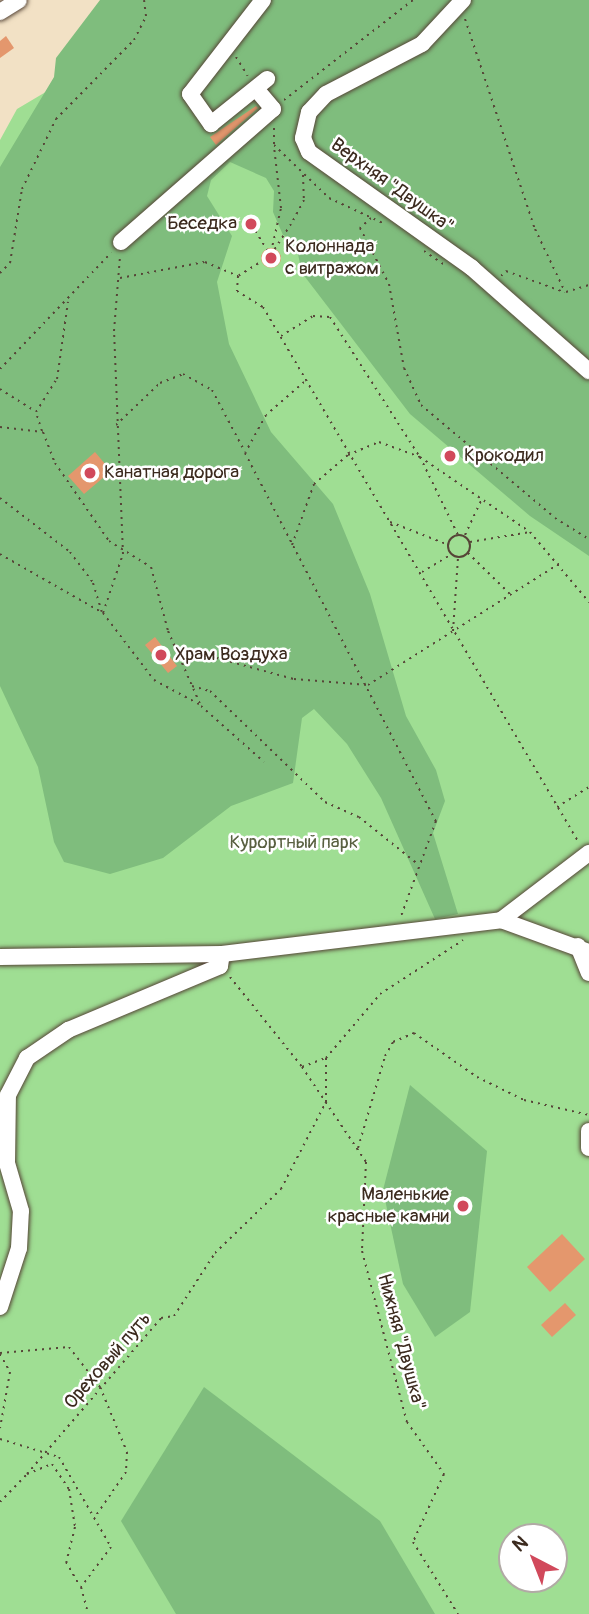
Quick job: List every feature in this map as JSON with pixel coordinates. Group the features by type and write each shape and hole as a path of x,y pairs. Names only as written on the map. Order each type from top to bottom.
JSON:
{"street":[{"path":"0,12 19,0"},
{"path":"121,242 275,107 261,84 211,124 200,116 190,94 263,0"},
{"name":"Верхняя \"Двушка\"","path":"460,6 422,44 326,94 309,112 303,138 309,152 472,268 589,371"},
{"path":"501,920 588,854"},
{"path":"0,957 221,960 501,920 584,949 589,973"},
{"path":"0,1307 19,1248 21,1211 7,1163 8,1095 27,1058 68,1030 221,960"},
{"path":"589,1131 589,1148"}],"path":[{"path":"0,272 10,263 22,189 56,119 134,40 146,16 144,0"},
{"path":"270,256 281,208 274,145 275,107 413,0"},
{"path":"460,6 470,24 535,229 565,292"},
{"path":"228,45 261,84"},
{"path":"274,145 329,198 395,228"},
{"path":"238,276 270,256 304,200 303,175"},
{"path":"371,218 360,228 389,284 404,368 421,405 555,518 589,539"},
{"path":"252,225 270,256"},
{"path":"103,613 123,554 116,425 121,242"},
{"path":"0,369 68,302 121,242"},
{"path":"423,248 441,267 457,258"},
{"path":"118,279 205,262 238,276"},
{"path":"493,286 506,271 565,292 589,285"},
{"path":"238,276 237,291 263,307 453,632 588,854"},
{"path":"36,412 57,379 68,302"},
{"path":"280,337 313,316 330,317 420,457 458,535"},
{"path":"116,425 160,383 183,374 212,390 368,685 436,821 394,936"},
{"path":"245,453 266,415 305,381"},
{"path":"0,389 36,412 55,463 123,554 151,567 176,647 201,706"},
{"path":"0,427 43,432"},
{"path":"292,545 314,484 348,454 393,442 420,457 530,532 561,563 589,603"},
{"path":"0,498 70,552 93,583 103,613 154,680 201,706 264,762"},
{"path":"464,536 481,500"},
{"path":"390,522 447,544 451,554 458,557 468,553"},
{"path":"469,542 530,532"},
{"path":"447,544 458,535 464,536 469,542 468,553"},
{"path":"468,553 512,597"},
{"path":"420,573 451,554"},
{"path":"0,555 103,613"},
{"path":"453,632 458,557"},
{"path":"176,647 294,680 368,685 512,597 561,563"},
{"path":"191,685 210,691 325,802 359,817 420,866"},
{"path":"557,807 589,787"},
{"path":"302,1067 326,1058 380,994 475,933"},
{"name":"Нижняя \"Двушка\"","path":"221,960 302,1067 366,1162 362,1251 407,1422 444,1474 413,1542 458,1614"},
{"path":"358,1149 385,1056 393,1042 414,1033 477,1077 524,1100 589,1115"},
{"name":"Ореховый путь","path":"0,1502 102,1392 161,1318 174,1316 187,1301 215,1253 281,1189 326,1102 326,1058"},
{"path":"0,1428 10,1372 0,1354 69,1348 102,1392 127,1452 126,1472 95,1517"},
{"path":"0,1439 59,1457 95,1517 111,1548 81,1587"},
{"path":"27,1474 52,1464 69,1489 75,1527 66,1562 81,1587 88,1614"}],"green space":[{"path":"100,0 589,0 589,556 530,516 410,414 302,273 295,240 283,235 273,212 274,191 266,178 230,162 211,180 207,196 232,236 217,282 229,344 271,432 333,504 370,594 406,716 436,770 445,801 433,833 458,914 435,919 381,798 347,744 314,709 302,718 293,783 231,806 163,858 110,874 64,862 54,842 38,767 0,686 0,167 54,77 56,58"},
{"name":"Курортный парк","path":"201,0 589,0 589,1614 0,1614 0,140 17,109"},
{"path":"410,1085 487,1151 470,1312 435,1337 403,1284 383,1190"},
{"path":"204,1387 380,1521 435,1614 176,1614 121,1521"}],"building":[{"path":"6,36 14,48 0,58 0,41"},
{"path":"256,106 258,108 216,145 210,137"},
{"name":"Колоннада с витражом","path":"271,248 278,251 281,258 278,265 271,268 264,265 261,258 264,251"},
{"name":"Канатная дорога","path":"95,452 111,471 84,494 68,476"},
{"name":"Храм Воздуха","path":"155,637 177,666 168,673 145,645"},
{"path":"562,1234 585,1259 550,1292 527,1267"},
{"path":"565,1303 576,1315 552,1337 541,1325"}],"place":[{"name":"Беседка","path":"251,224"},
{"name":"Колоннада с витражом","path":"271,258"},
{"name":"Крокодил","path":"450,456"},
{"name":"Канатная дорога","path":"90,473"},
{"name":"Храм Воздуха","path":"161,655"},
{"name":"Маленькие красные камни","path":"463,1206"}]}
